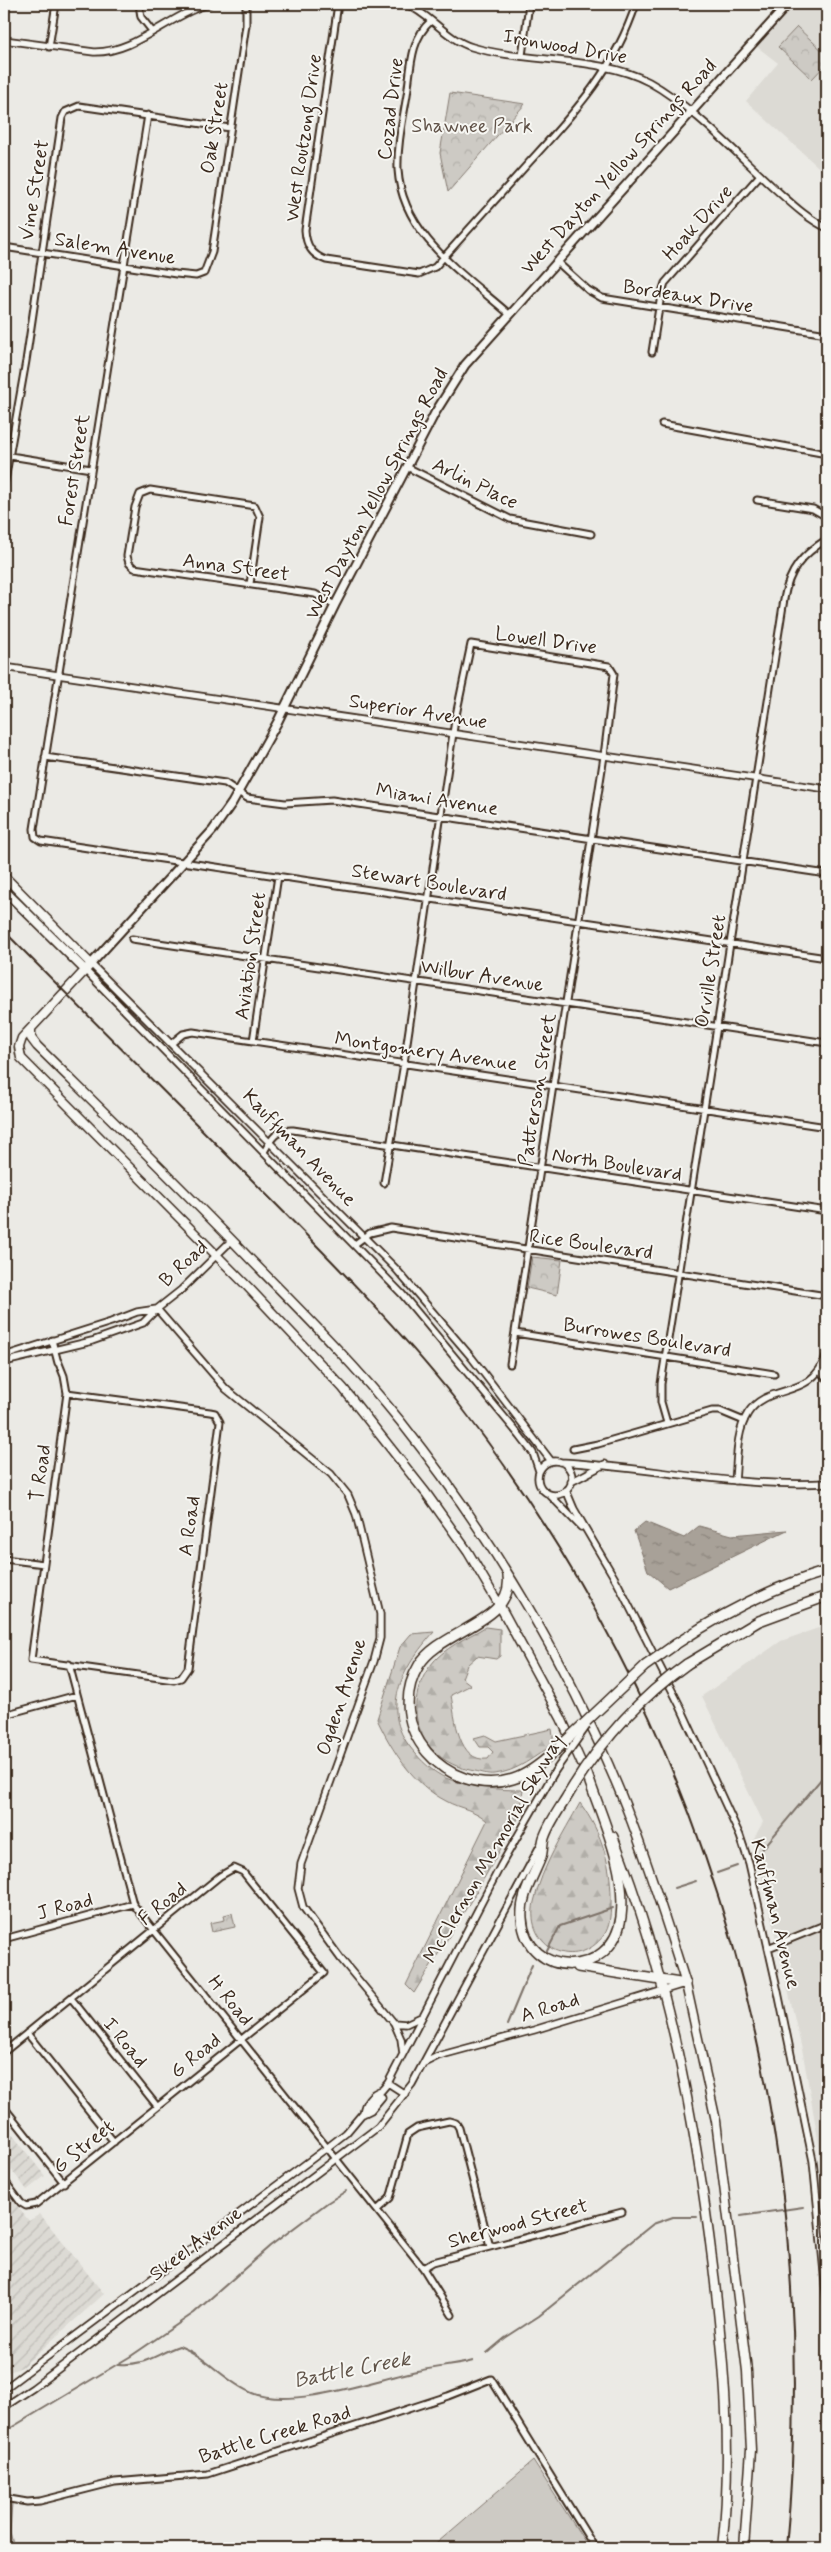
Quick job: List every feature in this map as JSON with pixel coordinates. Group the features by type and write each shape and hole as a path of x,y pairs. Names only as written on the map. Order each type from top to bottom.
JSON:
{"highway":[{"path":"807,1577 827,1566"},
{"name":"McClernon Memorial Skyway","path":"596,1714 644,1666 720,1615 766,1592 827,1572"},
{"path":"508,1576 508,1592 500,1606 435,1647 426,1655 414,1674 409,1689 407,1705 410,1724 419,1743 434,1761 455,1775 479,1781 500,1781 521,1776 540,1764 596,1714"},
{"name":"McClernon Memorial Skyway","path":"544,1838 568,1795 614,1729 642,1700 687,1664 759,1621 827,1596"},
{"path":"564,1964 582,1964 602,1954 617,1934 621,1916 620,1887 614,1855 587,1774"},
{"path":"544,1838 542,1855 523,1904 523,1928 532,1945 541,1955 564,1964 686,1984"}],"main road":[{"name":"West Dayton Yellow Springs Road","path":"722,2548 728,2459 723,2352 698,2149 684,2077 661,1980 624,1863 587,1774 561,1718 500,1606 451,1527 389,1443 325,1368 21,1058 20,1043 213,830 238,793 284,710 335,605 454,381 509,314 788,4"},
{"name":"Kauffman Avenue","path":"4,876 91,964"},
{"name":"Kauffman Avenue","path":"4,890 85,970"},
{"path":"31,1029 32,1038 37,1046 232,1240 345,1358 401,1422 442,1476 508,1576 553,1653 595,1737 616,1782 658,1894 686,1984 716,2120 748,2371 751,2450 744,2548"}],"street":[{"path":"49,47 56,4"},
{"path":"138,4 141,17 152,31"},
{"path":"4,40 49,47 109,52 124,48 173,18 208,4"},
{"name":"Oak Street","path":"210,256 246,25 246,4"},
{"name":"West Routzong Drive","path":"338,4 305,230 307,244 314,254 326,260 410,273 429,271 445,256 578,108 607,68 626,33 636,4"},
{"name":"Ironwood Drive","path":"406,4 451,36 468,45 522,56 607,68 648,81 690,112 802,212 827,228"},
{"path":"522,56 529,4"},
{"name":"Cozad Drive","path":"431,21 420,32 414,45 399,148 398,171 404,199 412,218 428,240 509,314"},
{"name":"Vine Street","path":"4,486 6,456 62,118 68,108 79,106 148,115"},
{"path":"148,115 230,128"},
{"name":"Forest Street","path":"34,829 148,115"},
{"name":"Hoak Drive","path":"652,352 662,290 669,277 760,176"},
{"name":"Salem Avenue","path":"4,247 124,267 196,276 207,268 210,256"},
{"name":"Bordeaux Drive","path":"556,261 597,296 827,334"},
{"path":"662,424 827,454"},
{"path":"6,456 91,469"},
{"name":"Arlin Place","path":"407,467 510,519 591,534"},
{"name":"Anna Street","path":"250,584 260,517 258,509 251,504 150,490 142,492 135,506 127,556 131,566 146,570 315,594 335,605"},
{"path":"757,500 813,509 827,517"},
{"name":"Orville Street","path":"667,1423 661,1395 666,1355 706,1109 755,779 786,587 793,569 802,558 827,539"},
{"name":"Lowell Drive","path":"453,734 471,644 606,665 614,672"},
{"name":"Superior Avenue","path":"4,666 284,710 827,789"},
{"name":"Patterson Street","path":"510,1364 592,839 614,672"},
{"path":"384,1183 404,1063 453,734"},
{"name":"Miami Avenue","path":"45,757 225,783 246,798 276,802 332,800 827,874"},
{"name":"Stewart Boulevard","path":"34,829 35,836 41,841 827,958"},
{"name":"Aviation Street","path":"253,1041 278,876"},
{"name":"Wilbur Avenue","path":"132,939 827,1043"},
{"name":"Kauffman Avenue","path":"91,964 270,1140 427,1303 551,1461"},
{"name":"Kauffman Avenue","path":"85,970 355,1244 454,1355 533,1453 539,1471"},
{"name":"Montgomery Avenue","path":"172,1043 183,1034 193,1032 827,1127"},
{"name":"North Boulevard","path":"270,1140 278,1133 289,1130 827,1212"},
{"path":"264,1152 270,1140"},
{"name":"Rice Boulevard","path":"355,1244 378,1230 391,1228 528,1251 827,1296"},
{"name":"B Road","path":"4,1362 55,1351 121,1332 143,1323 157,1309 174,1298 232,1240"},
{"path":"4,1356 95,1324 137,1312 157,1309"},
{"name":"Ogden Avenue","path":"157,1309 226,1389 330,1474 348,1496 356,1514 377,1598 380,1638 374,1661 297,1877 298,1888 307,1915 394,2023"},
{"name":"Burrowes Boulevard","path":"515,1333 666,1355 774,1374"},
{"name":"T Road","path":"52,1340 66,1390 31,1660 69,1664"},
{"path":"735,1481 744,1421 754,1406 772,1396 810,1381 819,1371 827,1353"},
{"path":"819,1371 827,1378"},
{"name":"A Road","path":"66,1390 210,1412 218,1417 220,1426 186,1673 181,1678 174,1680 69,1664"},
{"path":"573,1449 598,1444 712,1411 720,1411 744,1421"},
{"path":"605,1464 571,1482 566,1490 556,1494 548,1493 540,1486 539,1471 543,1465 551,1461 605,1464 735,1481 780,1484 827,1483"},
{"path":"560,1462 569,1470 571,1482"},
{"name":"Kauffman Avenue","path":"566,1490 588,1534 640,1624 740,1836 768,1948 813,2161 827,2303"},
{"name":"Kauffman Avenue","path":"548,1493 588,1534"},
{"path":"4,1559 44,1564"},
{"name":"H Road","path":"69,1664 133,1904 423,2268 452,2315"},
{"path":"4,1715 77,1696"},
{"name":"McClernon Memorial Skyway","path":"364,2114 388,2083 501,1865 555,1771 596,1714"},
{"name":"McClernon Memorial Skyway","path":"401,2100 424,2063 544,1838"},
{"name":"F Road","path":"4,2052 229,1870 239,1869 243,1872 324,1973"},
{"name":"J Road","path":"4,1939 133,1904"},
{"path":"768,1948 827,1924"},
{"name":"G Road","path":"157,2106 324,1973"},
{"name":"A Road","path":"424,2063 438,2056 664,1992 686,1984"},
{"name":"I Road","path":"71,1998 157,2106"},
{"path":"403,2054 401,2039 394,2023 406,2024 421,2018"},
{"path":"27,2033 114,2142"},
{"path":"388,2083 405,2094"},
{"name":"Skeel Avenue","path":"4,2407 33,2388 378,2127 401,2100"},
{"path":"4,2106 64,2183"},
{"name":"G Street","path":"4,2180 20,2203 26,2206 36,2204 157,2106"},
{"name":"Skeel Avenue","path":"4,2389 328,2147 364,2114"},
{"path":"377,2210 390,2198 408,2134 417,2128 449,2121 454,2122 459,2128 490,2247"},
{"name":"Sherwood Street","path":"423,2268 434,2262 622,2212"},
{"name":"Battle Creek Road","path":"4,2498 27,2502 40,2501 129,2480 208,2474 448,2396 491,2379 595,2548"}],"shaded area":[{"path":"788,4 827,4 827,175 746,101 778,63 752,43"},
{"path":"827,1625 827,2190 803,2054 753,1840 763,1822 702,1696 781,1641"},
{"path":"4,2124 45,2176 27,2190 4,2160"},
{"path":"4,2190 29,2221 40,2214 104,2294 22,2367 4,2374"}],"green space":[{"path":"797,27 827,55 827,63 812,79 778,47"},
{"name":"Shawnee Park","path":"450,93 525,104 448,192 440,153"},
{"path":"532,1257 562,1260 557,1295 527,1288"},
{"path":"485,1627 500,1629 500,1656 496,1659 477,1656 467,1665 462,1678 471,1685 451,1695 457,1726 464,1747 470,1754 478,1758 488,1759 493,1752 488,1747 480,1747 474,1738 485,1735 496,1741 552,1729 554,1744 518,1767 502,1773 492,1774 457,1766 442,1758 429,1746 421,1732 416,1717 416,1700 421,1683 430,1666 448,1649"},
{"path":"434,1632 412,1660 398,1690 397,1721 404,1737 423,1761 436,1773 446,1778 478,1787 523,1790 520,1815 475,1894 414,1993 406,1985 487,1821 478,1814 451,1804 423,1786 397,1755 377,1719 400,1647 411,1634"},
{"path":"580,1803 595,1827 608,1864 611,1906 609,1925 604,1935 593,1946 580,1952 567,1953 555,1950 544,1943 537,1932 533,1918 534,1902 548,1863"},
{"path":"232,1913 235,1927 212,1932 210,1923 225,1920 224,1915"},
{"path":"533,2461 589,2548 431,2548"},
{"path":"4,2501 12,2503 10,2532 14,2548 4,2548"}],"water":[{"path":"645,1522 684,1538 699,1526 732,1535 787,1530 668,1588 648,1571 634,1531"}],"waterway":[{"path":"755,1858 827,1772"},
{"path":"717,1873 737,1866"},
{"path":"674,1888 696,1881"},
{"path":"547,1951 560,1926 613,1908"},
{"path":"507,2025 532,1965"},
{"path":"4,2432 131,2356 194,2313 270,2246 346,2191"},
{"name":"Battle Creek","path":"741,2216 803,2207"},
{"name":"Battle Creek","path":"487,2353 505,2338 539,2316 653,2224 673,2217 697,2217"},
{"name":"Battle Creek","path":"118,2364 143,2362 179,2346 189,2350 233,2382 252,2393 269,2397 289,2398 334,2392 417,2371 473,2361"}],"railway":[{"path":"4,931 329,1259 381,1313 431,1370 455,1399 545,1526 621,1659 683,1798 732,1942 767,2089 787,2240 794,2394 786,2548"}]}
